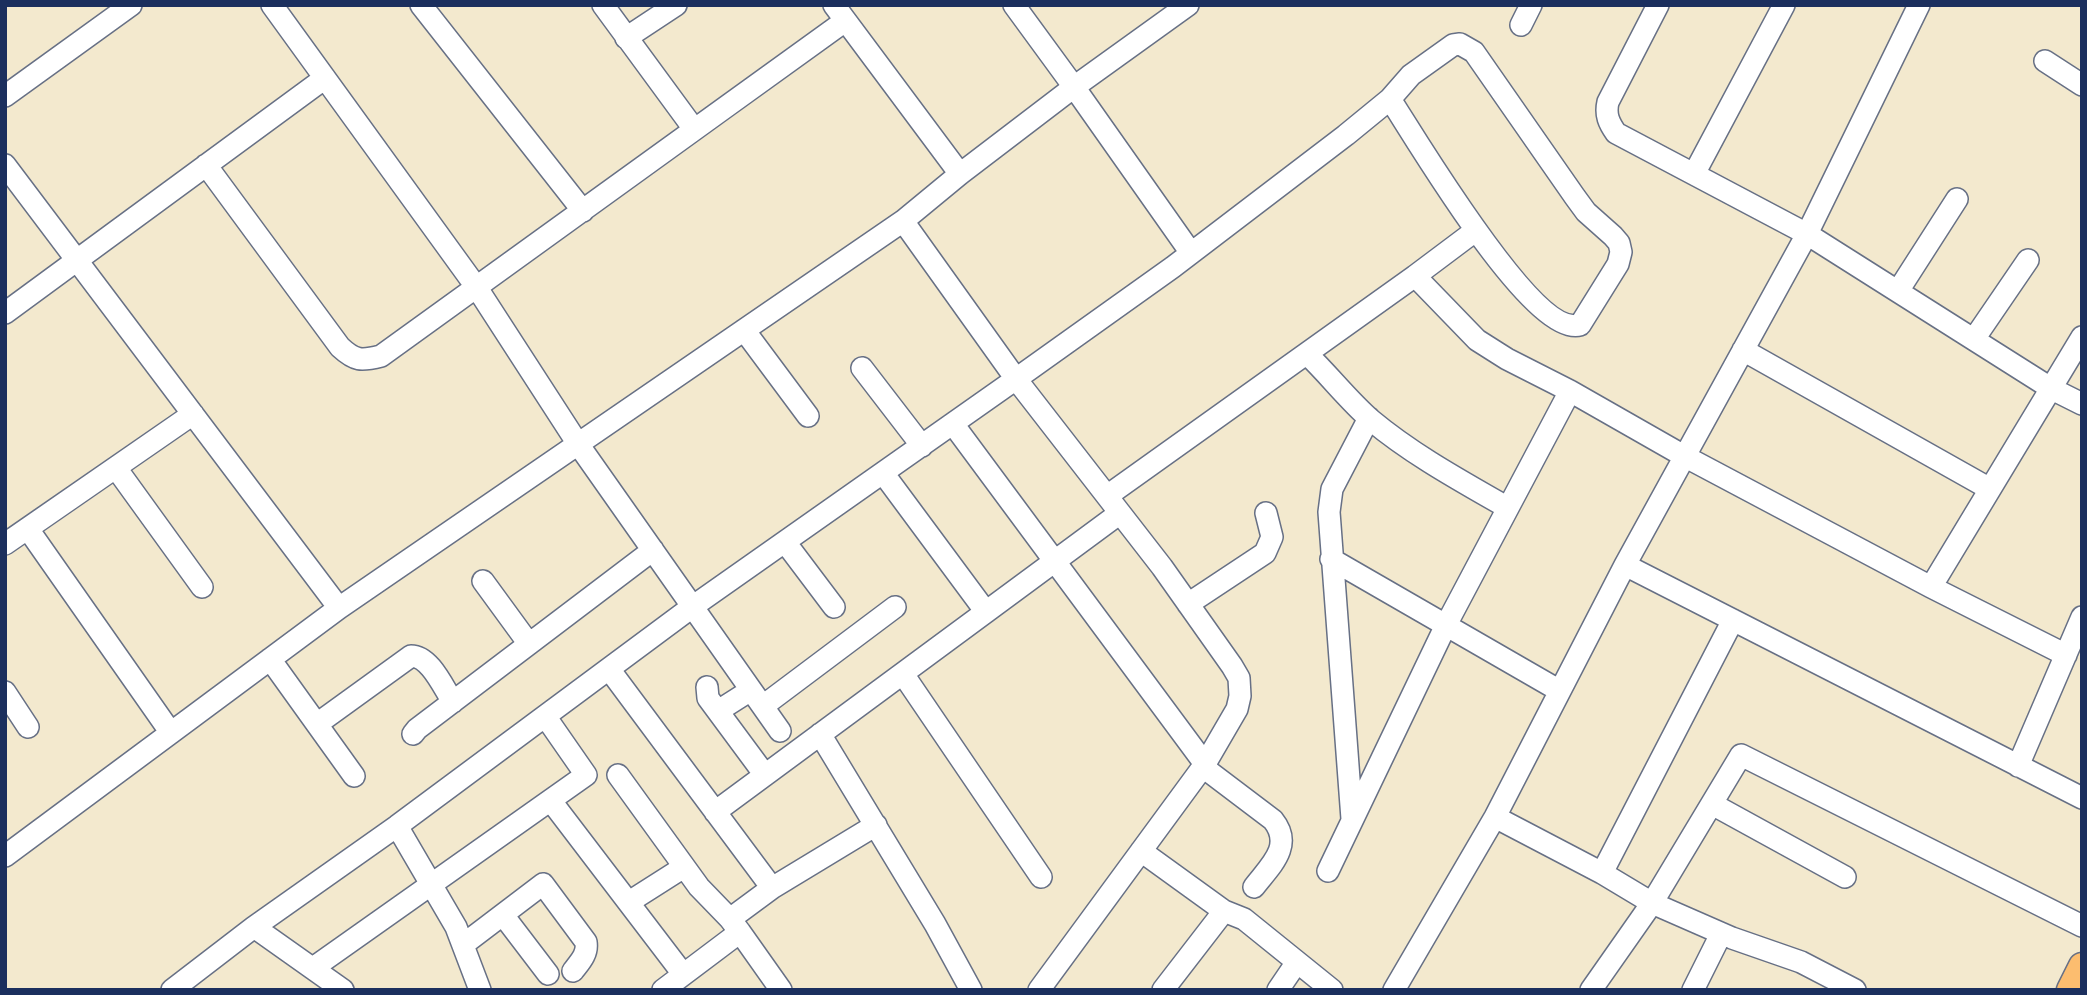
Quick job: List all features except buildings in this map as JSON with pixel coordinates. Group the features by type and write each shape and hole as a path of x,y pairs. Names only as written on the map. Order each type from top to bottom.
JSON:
{"main road":[{"path":"2070,990 2082,966"}],"street":[{"path":"7,90 131,5"},
{"path":"272,5 477,288 579,444 780,731"},
{"path":"421,5 583,211"},
{"path":"603,5 694,129"},
{"path":"626,38 676,5"},
{"path":"1014,5 1191,253"},
{"path":"5,856 339,608 903,221 1074,87 1188,5"},
{"path":"1521,25 1531,5"},
{"path":"1658,5 1608,102 1606,110 1609,122 1616,133 1807,234 2052,388 2082,404"},
{"path":"1694,174 1784,5"},
{"path":"1394,990 1495,817 1625,565 1807,234 1919,5"},
{"path":"206,165 340,347 351,357 363,360 381,356 583,211 694,129 839,13 960,174"},
{"path":"172,990 692,607 1191,253 1346,135 1390,99 1411,75 1453,46 1465,45 1474,52 1586,212 1619,243 1621,252 1618,264 1580,325 1568,325 1534,300 1507,271 1475,231 1390,99"},
{"path":"2045,61 2082,85"},
{"path":"5,313 325,78"},
{"path":"5,165 339,608"},
{"path":"1898,291 1957,199"},
{"path":"903,221 1016,379 1188,604 1239,678 1240,696 1237,709 1204,766 1040,990"},
{"path":"715,812 1055,562 1114,505 1307,354 1475,231"},
{"path":"1974,339 2028,260"},
{"path":"1415,276 1477,340 1507,359 1931,587 2072,651"},
{"path":"744,330 808,416"},
{"path":"1931,587 2082,337"},
{"path":"1743,350 1990,489"},
{"path":"1307,354 1370,418 1421,456 1508,508"},
{"path":"862,368 922,446"},
{"path":"1328,871 1446,625 1570,391"},
{"path":"5,544 193,414"},
{"path":"1352,821 1329,512 1332,489 1370,418"},
{"path":"953,424 1204,766 1273,820 1280,829 1282,841 1278,855 1254,887"},
{"path":"116,468 202,587"},
{"path":"883,473 986,612"},
{"path":"1188,604 1265,553 1272,537 1272,528 1266,513"},
{"path":"28,529 171,733"},
{"path":"785,542 834,607"},
{"path":"413,734 653,550"},
{"path":"1331,559 1560,691"},
{"path":"1625,565 2082,799"},
{"path":"483,581 529,644"},
{"path":"718,711 757,698 895,607"},
{"path":"2018,766 2072,651 2082,617"},
{"path":"1602,873 1732,620"},
{"path":"317,724 411,656 425,661 453,702"},
{"path":"270,659 354,776"},
{"path":"609,669 772,888"},
{"path":"903,674 1041,877"},
{"path":"707,687 708,698 765,775"},
{"path":"5,692 28,727"},
{"path":"313,968 586,775 545,716"},
{"path":"820,734 935,924 971,990"},
{"path":"1591,990 1652,904 1741,755 2082,926"},
{"path":"618,775 699,887 735,925 780,990"},
{"path":"551,801 684,974"},
{"path":"1712,804 1845,877"},
{"path":"1495,817 1602,873 1652,904 1721,934 1801,962 1855,990"},
{"path":"663,990 684,974 772,888 876,825"},
{"path":"397,826 464,944 480,990"},
{"path":"1141,851 1224,911 1244,919 1332,990"},
{"path":"629,902 684,867"},
{"path":"464,944 543,884 586,942 584,957 573,971"},
{"path":"1163,990 1224,911"},
{"path":"503,915 548,974"},
{"path":"254,927 338,988"},
{"path":"1693,990 1721,934"},
{"path":"1278,990 1297,962"}]}
